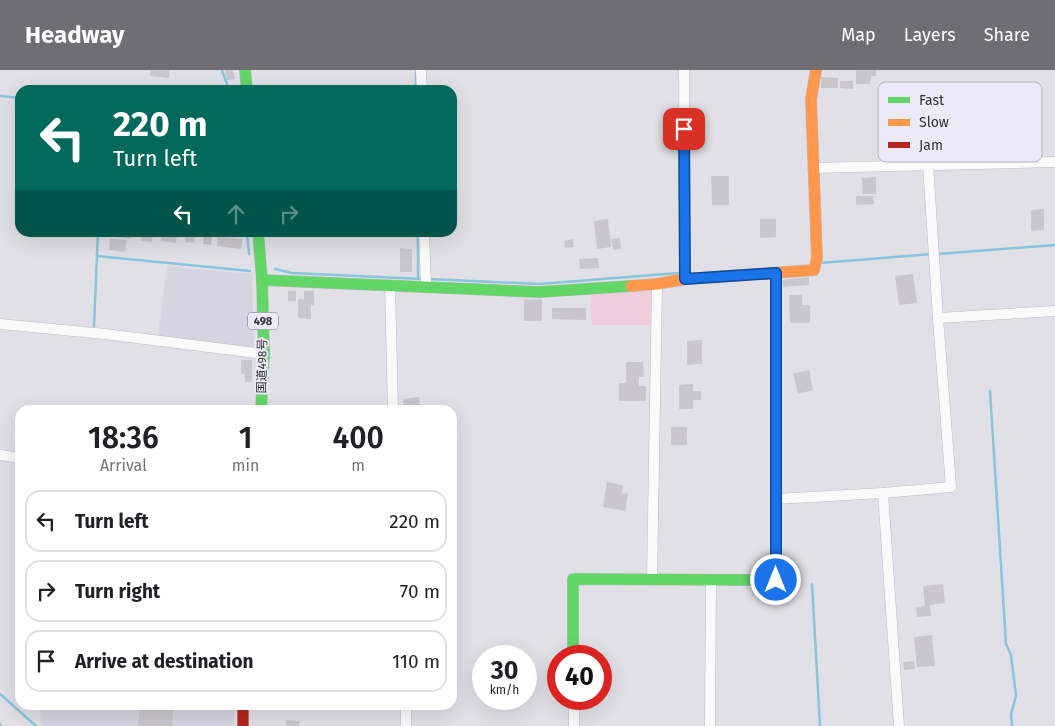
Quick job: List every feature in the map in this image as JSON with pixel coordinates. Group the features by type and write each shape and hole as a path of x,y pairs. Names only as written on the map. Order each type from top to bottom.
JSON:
{"main road":[{"path":"245,70 246,85"},
{"path":"262,280 539,292 776,273 815,264 811,99 816,70"},
{"name":"国道498号","path":"258,237 262,280 264,354 261,405"},
{"path":"573,645 573,579 776,580 776,273"},
{"path":"243,710 243,726"}],"street":[{"path":"421,70 422,85"},
{"path":"684,70 685,279"},
{"path":"813,168 1055,162"},
{"path":"776,499 951,487 928,164"},
{"path":"424,237 426,287"},
{"path":"652,580 657,284"},
{"path":"390,286 393,405"},
{"path":"938,318 1055,311"},
{"path":"0,324 105,334 264,354"},
{"path":"0,455 15,457"},
{"path":"884,493 899,726"},
{"path":"710,726 711,580"},
{"path":"406,710 406,726"},
{"path":"574,710 574,726"}],"shaded area":[{"path":"167,266 252,274 254,348 158,336"},
{"path":"652,289 651,325 592,325 590,292"},
{"path":"41,710 235,710 234,726 45,726 40,722"}],"building":[{"path":"150,70 170,70 169,78 150,76"},
{"path":"225,70 233,70 235,79 227,80"},
{"path":"856,70 876,70 876,76 871,76 870,84 856,84"},
{"path":"821,77 838,78 838,88 821,88"},
{"path":"840,81 853,81 853,89 840,88"},
{"path":"711,176 729,176 729,205 712,205"},
{"path":"876,177 876,194 863,194 862,178"},
{"path":"856,196 873,196 874,204 856,205"},
{"path":"1044,209 1044,230 1031,231 1031,210"},
{"path":"608,219 611,247 597,249 594,221"},
{"path":"760,219 776,219 776,237 760,238"},
{"path":"114,237 131,237 131,239"},
{"path":"141,237 152,237 152,242 141,241"},
{"path":"161,237 177,237 176,243 161,241"},
{"path":"186,237 195,237 194,243 185,242"},
{"path":"204,237 212,237 211,245 203,244"},
{"path":"218,237 242,239 241,249 217,246"},
{"path":"620,238 621,249 613,250 611,239"},
{"path":"110,239 127,240 125,252 109,250"},
{"path":"573,239 574,247 565,248 564,241"},
{"path":"400,248 412,249 412,272 400,272"},
{"path":"598,258 599,268 580,269 579,259"},
{"path":"913,274 917,303 899,305 895,276"},
{"path":"809,277 809,285 783,287 783,280"},
{"path":"288,291 296,291 296,301 288,301"},
{"path":"304,291 314,291 311,319 298,318 298,299 304,299"},
{"path":"789,295 802,295 802,305 810,305 810,323 790,323"},
{"path":"542,299 542,321 524,321 524,300"},
{"path":"552,308 586,308 586,320 552,319"},
{"path":"702,340 702,364 687,365 687,341"},
{"path":"241,360 252,360 252,382 245,382 245,374 241,374"},
{"path":"626,362 643,362 644,377 639,377 639,386 646,386 646,401 619,401 619,383 626,383"},
{"path":"809,370 813,390 798,394 793,374"},
{"path":"693,384 693,391 701,391 701,400 693,400 693,409 679,409 679,385"},
{"path":"419,397 420,405 404,405 403,399"},
{"path":"671,427 687,427 687,445 671,445"},
{"path":"607,482 623,485 622,493 628,494 625,511 603,507"},
{"path":"943,584 945,603 930,605 931,616 917,617 916,607 925,606 923,586"},
{"path":"932,635 935,666 917,667 914,637"},
{"path":"914,661 915,669 904,670 903,662"},
{"path":"140,710 174,710 172,726 138,726"},
{"path":"286,720 300,721 299,726 286,726"}],"waterway":[{"path":"222,70 227,85"},
{"path":"416,70 416,85"},
{"path":"0,96 15,98"},
{"path":"94,326 98,237"},
{"path":"247,237 249,254"},
{"path":"418,237 418,278"},
{"path":"938,254 1055,245"},
{"path":"820,263 932,254"},
{"path":"97,256 250,271"},
{"path":"275,269 292,273 423,279"},
{"path":"429,279 540,284 678,273"},
{"path":"990,391 1006,644 1011,655 1016,696 1011,714 1012,726"},
{"path":"812,584 820,726"},
{"path":"0,694 15,707"},
{"path":"18,710 36,726"}],"traffic: fast":[{"path":"245,70 246,85"},
{"path":"258,237 262,280 264,354 261,405"},
{"path":"262,280 539,292 631,286"},
{"path":"573,645 573,579 776,580 776,480"}],"traffic: slow":[{"path":"631,286 685,279 814,270 817,258 811,99 816,70"},
{"path":"776,273 776,480"}],"traffic: jam":[{"path":"243,710 243,726"}],"route":[{"path":"684,129 685,279 776,273 776,580"}]}
